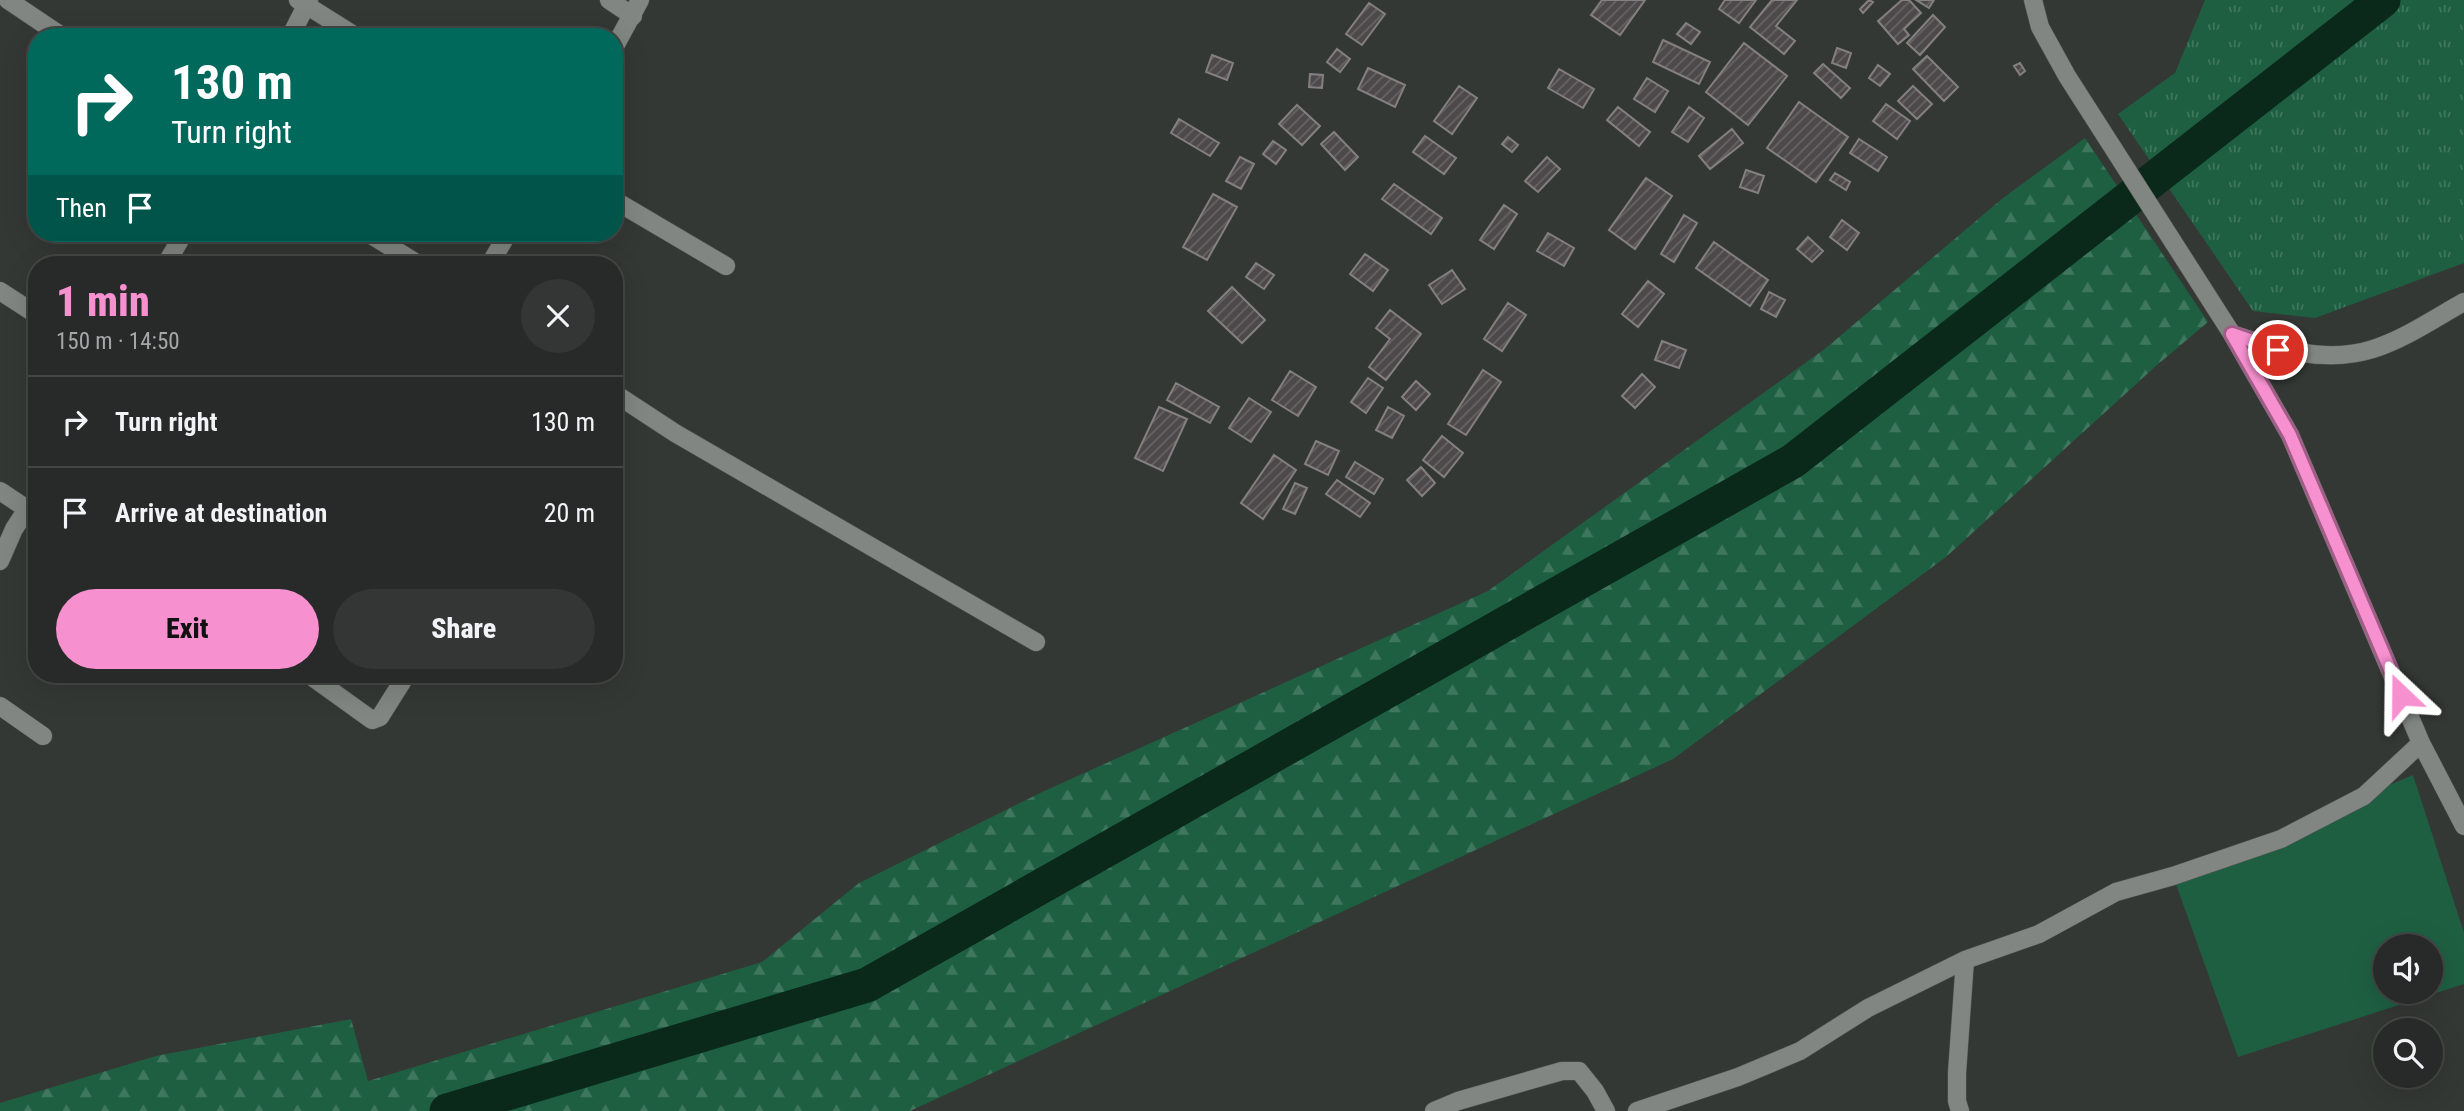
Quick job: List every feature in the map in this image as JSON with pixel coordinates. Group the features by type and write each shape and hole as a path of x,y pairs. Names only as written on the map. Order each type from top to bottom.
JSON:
{"street":[{"path":"8,0 50,28"},
{"path":"609,0 636,8 623,32"},
{"path":"2033,0 2039,27 2067,76 2232,334 2290,435 2421,743 2464,826"},
{"path":"294,28 304,2 343,28"},
{"path":"623,205 726,266"},
{"path":"380,242 400,256"},
{"path":"0,291 28,309"},
{"path":"2232,334 2278,350 2333,355 2371,350 2464,302"},
{"path":"623,399 675,433 1036,642"},
{"path":"0,491 28,509"},
{"path":"0,561 14,529 28,516"},
{"path":"321,683 372,720 380,717 401,683"},
{"path":"0,706 43,736"},
{"path":"1637,1111 1738,1077 1800,1051 1868,1008 1965,960 2039,934 2116,892 2215,863 2281,839 2364,796 2421,743"},
{"path":"1960,1111 1957,1101 1957,1073 1965,960"},
{"path":"1434,1111 1458,1101 1562,1071 1579,1071 1606,1111"}],"green space":[{"path":"2205,0 2464,0 2464,263 2315,318 2253,311 2118,114 2175,73"},
{"path":"2085,138 2208,322 1946,557 1673,759 910,1111 0,1111 0,1103 156,1056 351,1019 368,1081 762,962 859,883 1040,793 1488,591 1826,348 2003,198"},
{"path":"2413,775 2464,933 2464,984 2443,991 2443,934 2373,934 2373,1004 2402,1004 2238,1057 2173,876"}],"building":[{"path":"1602,0 1645,0 1620,35 1591,15"},
{"path":"1725,0 1756,0 1739,23 1719,9"},
{"path":"1772,0 1797,0 1776,26 1795,41 1784,54 1750,27"},
{"path":"1869,0 1873,2 1863,13 1860,9"},
{"path":"1902,0 1909,0 1921,13 1904,29 1909,35 1898,44 1878,21"},
{"path":"1916,0 1934,0 1929,8"},
{"path":"1369,3 1385,14 1362,45 1346,34"},
{"path":"1933,15 1945,27 1920,55 1907,43"},
{"path":"1686,23 1700,32 1691,44 1677,34"},
{"path":"1663,40 1710,62 1699,84 1653,62"},
{"path":"1744,43 1787,76 1748,125 1706,92"},
{"path":"1837,48 1851,53 1846,68 1832,63"},
{"path":"1337,49 1350,59 1340,72 1327,62"},
{"path":"1212,55 1233,63 1227,80 1206,72"},
{"path":"1927,56 1958,87 1944,101 1913,69"},
{"path":"2020,63 2025,71 2020,75 2014,66"},
{"path":"1823,64 1850,88 1841,98 1814,73"},
{"path":"1878,65 1890,74 1880,86 1869,78"},
{"path":"1368,68 1405,85 1395,107 1358,89"},
{"path":"1559,69 1594,89 1583,108 1548,88"},
{"path":"1310,74 1323,75 1322,88 1309,87"},
{"path":"1647,78 1668,91 1655,112 1634,99"},
{"path":"1459,86 1477,98 1452,134 1434,121"},
{"path":"1913,86 1932,104 1917,119 1898,101"},
{"path":"1799,102 1848,137 1816,182 1767,148"},
{"path":"1886,104 1910,121 1897,139 1873,121"},
{"path":"1297,105 1320,126 1302,145 1279,124"},
{"path":"1618,107 1650,132 1639,146 1607,120"},
{"path":"1689,107 1704,118 1688,142 1672,132"},
{"path":"1179,119 1219,143 1210,156 1171,133"},
{"path":"1732,129 1743,143 1710,169 1699,156"},
{"path":"1334,132 1358,157 1345,170 1321,144"},
{"path":"1425,136 1456,158 1444,174 1413,152"},
{"path":"1508,137 1518,145 1512,152 1502,144"},
{"path":"1859,139 1887,157 1878,171 1850,153"},
{"path":"1273,141 1286,150 1276,164 1263,154"},
{"path":"1240,157 1254,164 1241,189 1226,181"},
{"path":"1547,157 1560,169 1538,192 1525,181"},
{"path":"1746,170 1764,176 1758,193 1740,187"},
{"path":"1835,173 1850,182 1846,190 1830,180"},
{"path":"1646,178 1672,196 1635,249 1609,230"},
{"path":"1394,184 1442,218 1431,234 1382,199"},
{"path":"1213,194 1237,207 1207,260 1183,247"},
{"path":"1504,205 1517,214 1494,249 1480,240"},
{"path":"1684,215 1697,223 1674,262 1661,254"},
{"path":"1842,220 1859,233 1847,250 1830,237"},
{"path":"1548,233 1574,248 1564,266 1537,251"},
{"path":"1808,237 1823,251 1812,262 1797,249"},
{"path":"1714,242 1768,280 1750,306 1696,268"},
{"path":"1365,254 1388,270 1373,291 1350,274"},
{"path":"1256,263 1274,275 1264,289 1246,277"},
{"path":"1452,270 1465,289 1442,304 1429,285"},
{"path":"1648,281 1664,294 1638,327 1622,314"},
{"path":"1232,287 1265,320 1242,343 1208,311"},
{"path":"1769,292 1785,300 1776,317 1761,309"},
{"path":"1508,303 1526,315 1502,351 1484,339"},
{"path":"1390,310 1421,334 1386,380 1369,367 1390,339 1376,328"},
{"path":"1662,341 1686,350 1679,368 1655,360"},
{"path":"1483,370 1501,382 1466,435 1448,424"},
{"path":"1290,371 1316,387 1298,416 1272,400"},
{"path":"1642,374 1655,387 1635,408 1622,396"},
{"path":"1368,378 1383,388 1366,413 1351,402"},
{"path":"1416,381 1430,394 1416,410 1402,397"},
{"path":"1176,383 1219,407 1210,423 1167,400"},
{"path":"1249,398 1271,412 1251,442 1229,428"},
{"path":"1159,407 1187,419 1163,471 1135,458"},
{"path":"1388,407 1404,416 1392,438 1376,430"},
{"path":"1442,436 1463,453 1444,477 1423,460"},
{"path":"1316,441 1339,451 1328,475 1305,464"},
{"path":"1274,455 1296,470 1263,519 1241,503"},
{"path":"1355,462 1383,479 1374,494 1346,477"},
{"path":"1421,467 1435,483 1422,496 1407,480"},
{"path":"1337,480 1370,503 1360,517 1326,494"},
{"path":"1295,483 1307,488 1295,514 1283,509"}],"waterway":[{"path":"447,1111 867,985 1793,461 2383,0"}],"route":[{"path":"2278,350 2232,334 2290,435 2401,695"}]}
